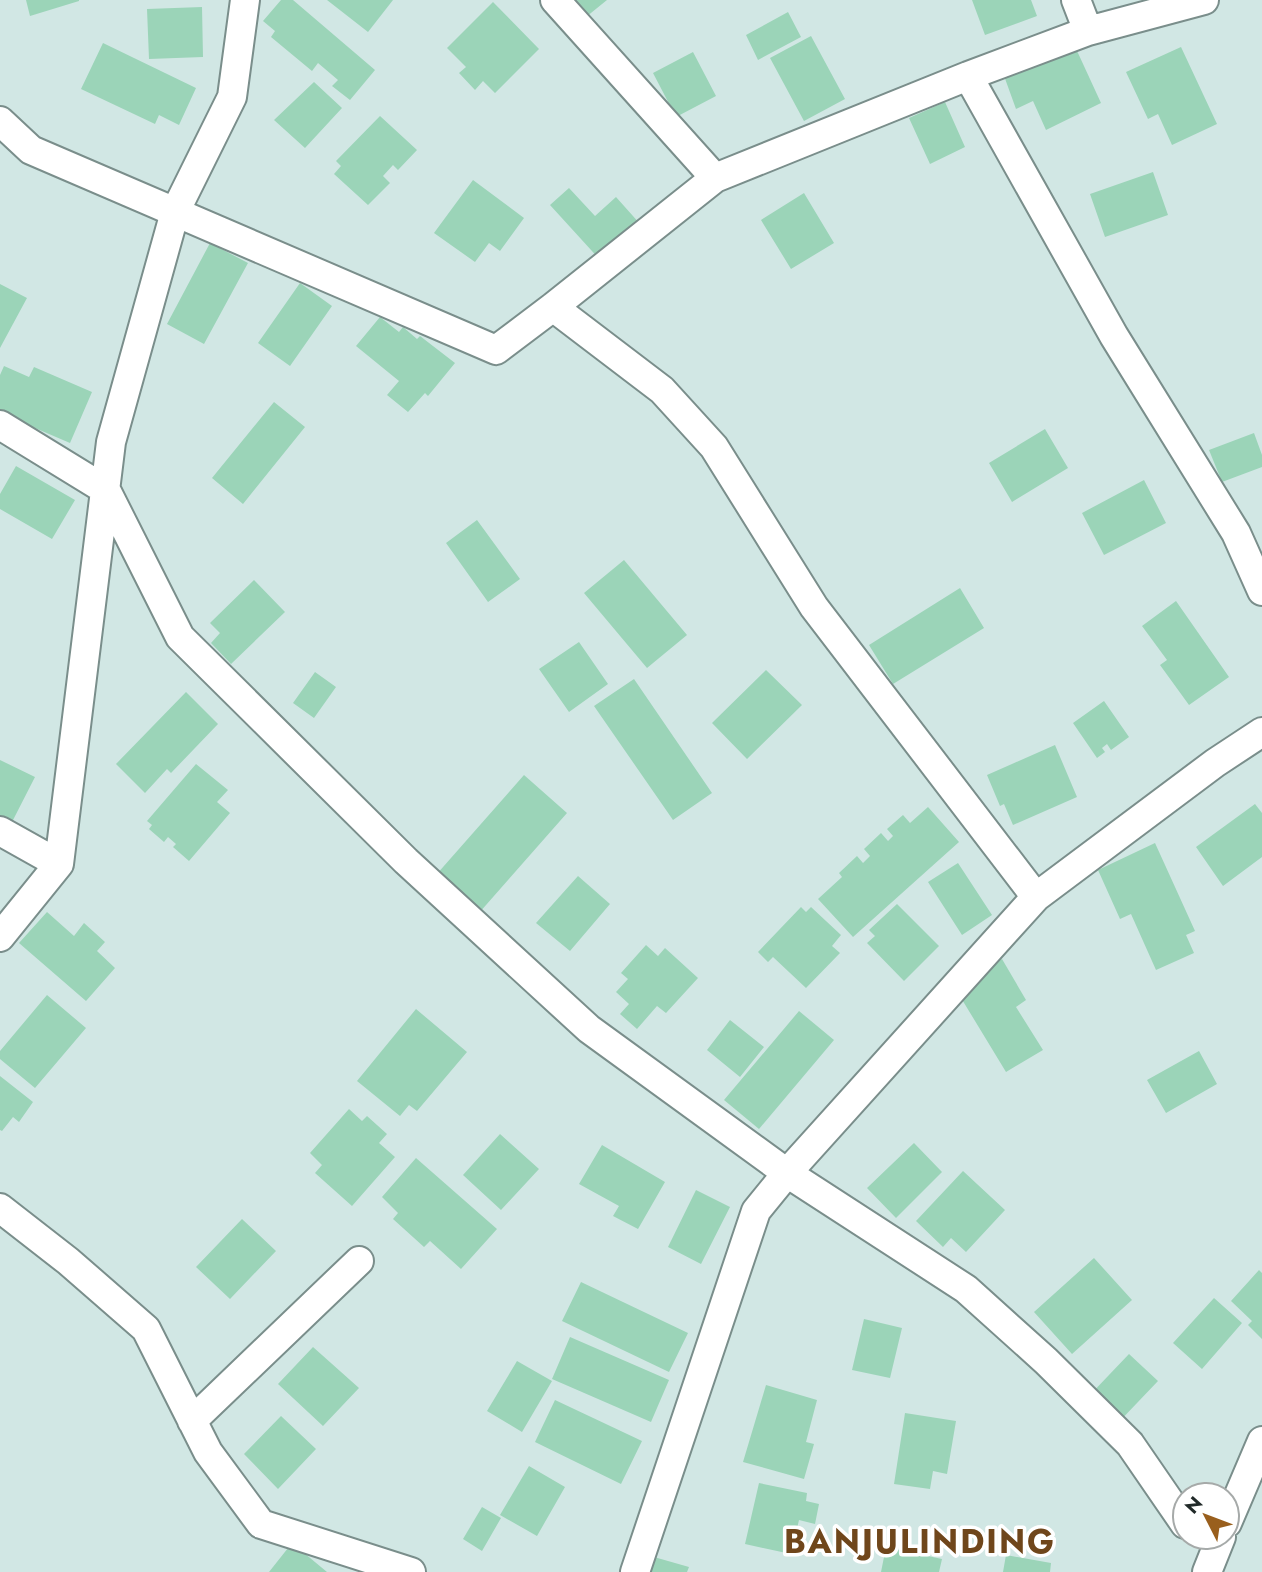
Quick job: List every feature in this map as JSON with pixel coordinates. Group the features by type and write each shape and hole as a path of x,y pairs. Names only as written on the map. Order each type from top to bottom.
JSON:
{"street":[{"path":"0,937 59,864 111,442 175,212 232,97 245,0"},
{"path":"555,0 715,178"},
{"path":"1076,0 1088,31"},
{"path":"0,121 31,150 496,350 715,178 968,76 1088,31 1204,0"},
{"path":"968,76 1114,336 1236,533 1262,591"},
{"path":"553,307 662,390 714,447 814,607 1036,897"},
{"path":"0,425 106,490 180,637 406,861 589,1029 787,1173 966,1289 1046,1361 1130,1444 1171,1504"},
{"path":"635,1572 756,1211 787,1173 1036,897 1262,732"},
{"path":"0,831 59,864"},
{"path":"0,1208 68,1261 146,1329 208,1452 261,1524 411,1572"},
{"path":"192,1421 359,1261"},
{"path":"1241,1490 1262,1441"}],"building":[{"path":"26,0 79,0 79,1 30,16"},
{"path":"281,0 293,0 375,70 350,100 332,86 338,80 318,63 312,71 271,37 275,31 263,21"},
{"path":"327,0 393,0 368,32"},
{"path":"573,0 607,0 586,17"},
{"path":"972,0 1031,0 1037,16 985,35"},
{"path":"493,2 539,49 495,93 483,81 475,90 459,73 466,67 447,48"},
{"path":"202,7 203,57 149,59 147,9"},
{"path":"788,12 801,37 758,60 746,35"},
{"path":"811,36 845,99 804,121 770,58"},
{"path":"1072,40 1101,103 1046,130 1033,101 1016,109 1003,73"},
{"path":"103,43 196,88 179,125 159,115 155,124 81,89"},
{"path":"1181,47 1217,124 1172,145 1158,114 1148,119 1126,72"},
{"path":"693,52 716,96 676,117 653,73"},
{"path":"314,82 342,108 305,148 274,120"},
{"path":"945,102 965,147 930,164 909,118"},
{"path":"380,116 417,150 398,170 393,165 383,176 390,183 368,205 334,174 341,166 336,161"},
{"path":"1153,172 1168,215 1105,237 1090,194"},
{"path":"473,180 524,218 500,251 489,243 475,262 434,233"},
{"path":"569,188 595,216 616,197 641,225 602,262 550,205"},
{"path":"804,193 834,243 791,269 761,220"},
{"path":"210,243 248,263 204,344 167,324"},
{"path":"300,283 332,306 290,366 258,343"},
{"path":"0,284 27,298 0,348"},
{"path":"380,317 399,332 403,327 417,339 420,336 455,363 428,396 425,393 408,412 387,395 399,381 356,346"},
{"path":"4,366 29,377 34,367 92,392 70,443 0,413 0,375"},
{"path":"274,402 305,427 243,504 212,478"},
{"path":"1045,429 1068,468 1012,502 989,463"},
{"path":"1254,433 1262,455 1262,467 1222,482 1209,450"},
{"path":"16,466 75,500 52,539 0,509 0,494"},
{"path":"1144,480 1166,523 1104,555 1082,513"},
{"path":"477,520 520,579 488,602 446,543"},
{"path":"624,560 687,635 647,668 584,593"},
{"path":"254,580 285,612 231,664 211,643 220,633 210,623"},
{"path":"960,588 984,628 893,684 869,645"},
{"path":"1176,601 1229,677 1189,705 1160,665 1167,660 1142,626"},
{"path":"579,642 608,684 569,712 539,669"},
{"path":"766,670 802,705 747,759 712,723"},
{"path":"315,672 336,687 314,718 293,703"},
{"path":"634,679 712,793 673,820 594,706"},
{"path":"186,692 218,724 171,773 167,769 145,793 116,764"},
{"path":"1104,701 1129,737 1111,750 1107,744 1102,748 1105,752 1097,758 1073,723"},
{"path":"1055,745 1077,797 1013,825 1004,804 1000,806 987,775"},
{"path":"0,760 35,777 12,822 0,816"},
{"path":"196,764 228,790 217,802 230,813 189,861 173,847 176,844 168,837 164,842 149,829 152,825 147,821"},
{"path":"524,775 567,813 479,913 436,875"},
{"path":"1255,804 1262,813 1262,857 1223,886 1196,847"},
{"path":"928,807 959,842 853,937 818,899 842,877 839,873 857,856 863,863 870,856 864,849 881,833 888,841 893,836 887,829 903,815 910,823"},
{"path":"1155,843 1195,931 1186,935 1194,953 1156,970 1131,914 1120,919 1098,870"},
{"path":"958,863 992,915 962,935 928,882"},
{"path":"578,876 610,904 570,951 536,923"},
{"path":"897,904 939,946 904,981 867,943 875,936 869,930"},
{"path":"801,907 806,912 811,907 841,935 832,946 840,953 806,988 773,957 768,962 758,952"},
{"path":"47,912 74,936 84,923 105,942 97,951 115,968 86,1001 19,943"},
{"path":"646,945 658,956 665,948 698,978 666,1013 657,1006 637,1029 620,1014 629,1004 616,992 628,979 621,973"},
{"path":"1002,959 1026,1000 1016,1007 1043,1050 1006,1072 955,988"},
{"path":"47,995 86,1028 35,1088 0,1059 0,1051"},
{"path":"416,1009 467,1052 417,1111 409,1105 400,1116 357,1081"},
{"path":"799,1011 834,1040 759,1129 724,1100"},
{"path":"730,1020 764,1047 740,1077 707,1050"},
{"path":"1199,1051 1217,1084 1166,1113 1147,1080"},
{"path":"0,1076 33,1102 19,1122 13,1117 2,1131 0,1130"},
{"path":"349,1109 362,1121 367,1116 387,1134 379,1143 395,1157 352,1206 315,1173 322,1165 310,1153"},
{"path":"500,1134 539,1169 501,1210 463,1175"},
{"path":"914,1143 942,1172 896,1218 867,1188"},
{"path":"602,1145 665,1182 638,1229 613,1216 619,1206 579,1184"},
{"path":"416,1158 497,1229 461,1269 430,1241 424,1247 393,1219 398,1213 382,1197"},
{"path":"963,1171 1005,1210 966,1252 951,1238 943,1247 916,1221"},
{"path":"696,1190 730,1207 701,1264 668,1247"},
{"path":"242,1219 276,1251 230,1299 196,1267"},
{"path":"1094,1258 1132,1300 1072,1354 1034,1312"},
{"path":"1259,1270 1262,1273 1262,1339 1248,1325 1252,1321 1231,1301"},
{"path":"581,1282 688,1333 669,1372 562,1321"},
{"path":"1214,1298 1242,1323 1202,1369 1173,1343"},
{"path":"864,1319 902,1328 890,1378 852,1370"},
{"path":"570,1337 669,1380 651,1422 552,1379"},
{"path":"313,1347 359,1388 323,1426 278,1384"},
{"path":"1129,1354 1158,1381 1116,1425 1088,1397"},
{"path":"517,1361 552,1381 522,1432 487,1411"},
{"path":"766,1385 817,1400 806,1442 814,1444 804,1479 743,1462"},
{"path":"555,1400 642,1441 621,1484 535,1442"},
{"path":"905,1413 956,1421 947,1474 933,1471 930,1489 894,1484"},
{"path":"281,1416 316,1449 278,1489 244,1454"},
{"path":"529,1466 565,1487 537,1536 500,1515"},
{"path":"759,1483 807,1493 806,1501 819,1504 815,1524 799,1520 791,1554 745,1544"},
{"path":"482,1507 501,1518 482,1551 463,1539"},
{"path":"292,1543 327,1572 269,1572"},
{"path":"886,1547 942,1559 939,1572 881,1572"},
{"path":"647,1555 689,1567 687,1572 642,1572"},
{"path":"1006,1555 1051,1563 1050,1572 1003,1572"}],"district":[{"name":"BANJULINDING","path":"920,1541"}]}
